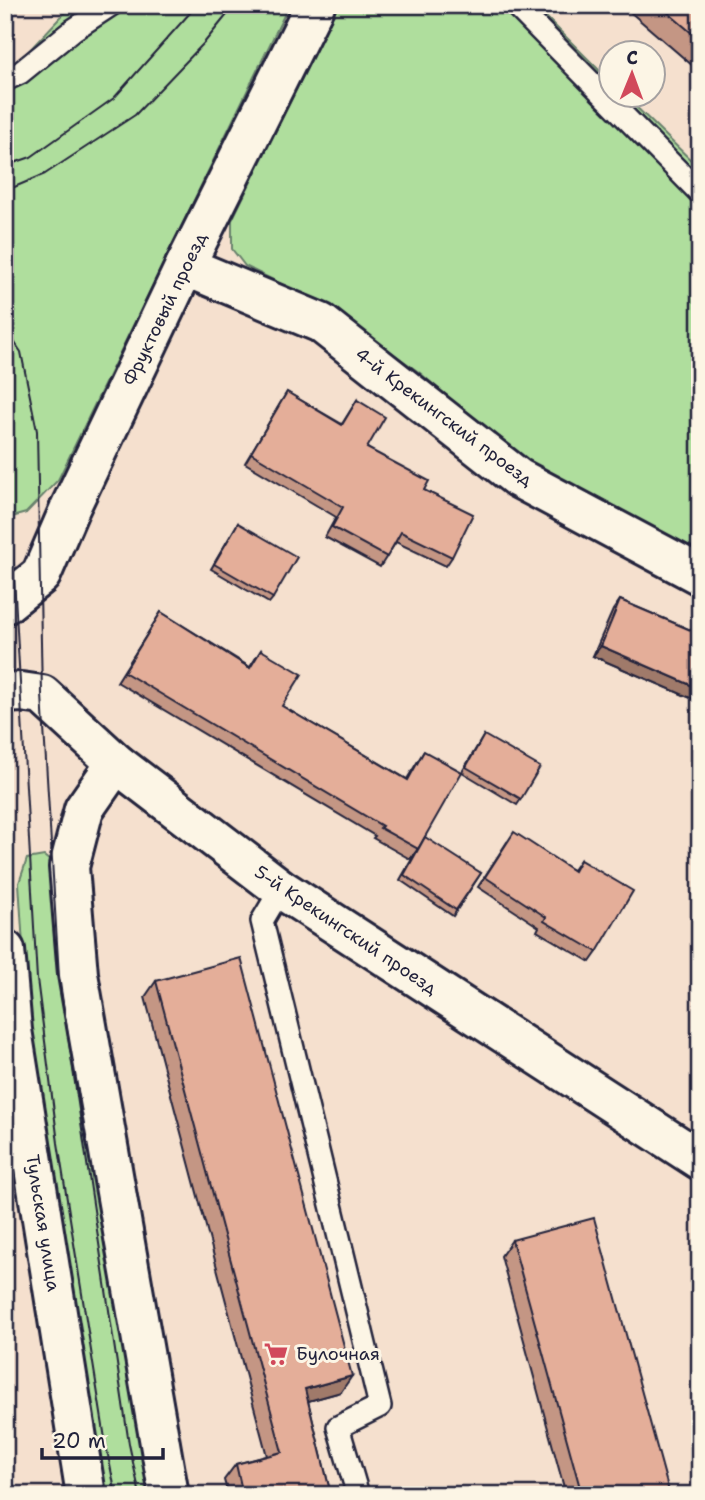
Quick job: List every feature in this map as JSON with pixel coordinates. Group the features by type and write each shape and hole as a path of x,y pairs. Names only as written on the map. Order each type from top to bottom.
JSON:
{"street":[{"name":"Фруктовый проезд","path":"5,604 41,575 69,510 186,266 315,5"},
{"name":"4-й Крекингский проезд","path":"186,266 321,323 519,478 700,575"},
{"name":"5-й Крекингский проезд","path":"5,693 42,695 116,763 281,889 700,1160"},
{"path":"116,763 84,809 69,867 78,974 169,1495"},
{"name":"Тульская улица","path":"5,950 12,1030 86,1495"}],"lane":[{"path":"10,70 111,5"},
{"path":"515,5 700,193"},
{"path":"281,889 262,921 380,1406 338,1427 358,1495"}],"green space":[{"path":"72,5 289,5 58,480 26,513 5,519 5,68 25,55"},
{"path":"338,5 534,5 596,67 596,108 637,108 700,169 700,561 524,461 420,373 331,308 245,266 232,249 232,220"},
{"path":"44,856 57,867 156,1495 106,1495 95,1444 46,1138 25,977 19,883 27,859"}],"building":[{"path":"659,5 700,5 700,40"},
{"path":"287,392 342,425 357,400 385,417 367,448 429,481 424,490 473,514 452,557 401,532 387,557 332,527 343,507 251,453"},
{"path":"238,523 297,557 273,598 214,564"},
{"path":"620,600 700,634 700,689 601,646"},
{"path":"161,612 250,668 261,650 302,674 282,706 408,780 424,751 462,772 418,849 124,672"},
{"path":"484,735 540,767 521,799 466,767"},
{"path":"514,832 574,871 580,860 633,891 597,952 544,921 546,917 485,877"},
{"path":"425,837 481,873 456,910 404,875"},
{"path":"241,958 352,1376 305,1389 331,1495 243,1495 236,1464 282,1452 156,981"},
{"path":"594,1218 670,1495 582,1495 512,1240"}],"tram line":[{"path":"5,166 31,157 114,98 197,5"},
{"path":"5,191 45,174 135,115 204,43 235,5"},
{"path":"5,328 21,352 37,431 42,695 59,976 129,1444 140,1495"},
{"path":"5,421 37,979 58,1143 116,1495"}],"place":[{"name":"Булочная","path":"276,1354"}]}
